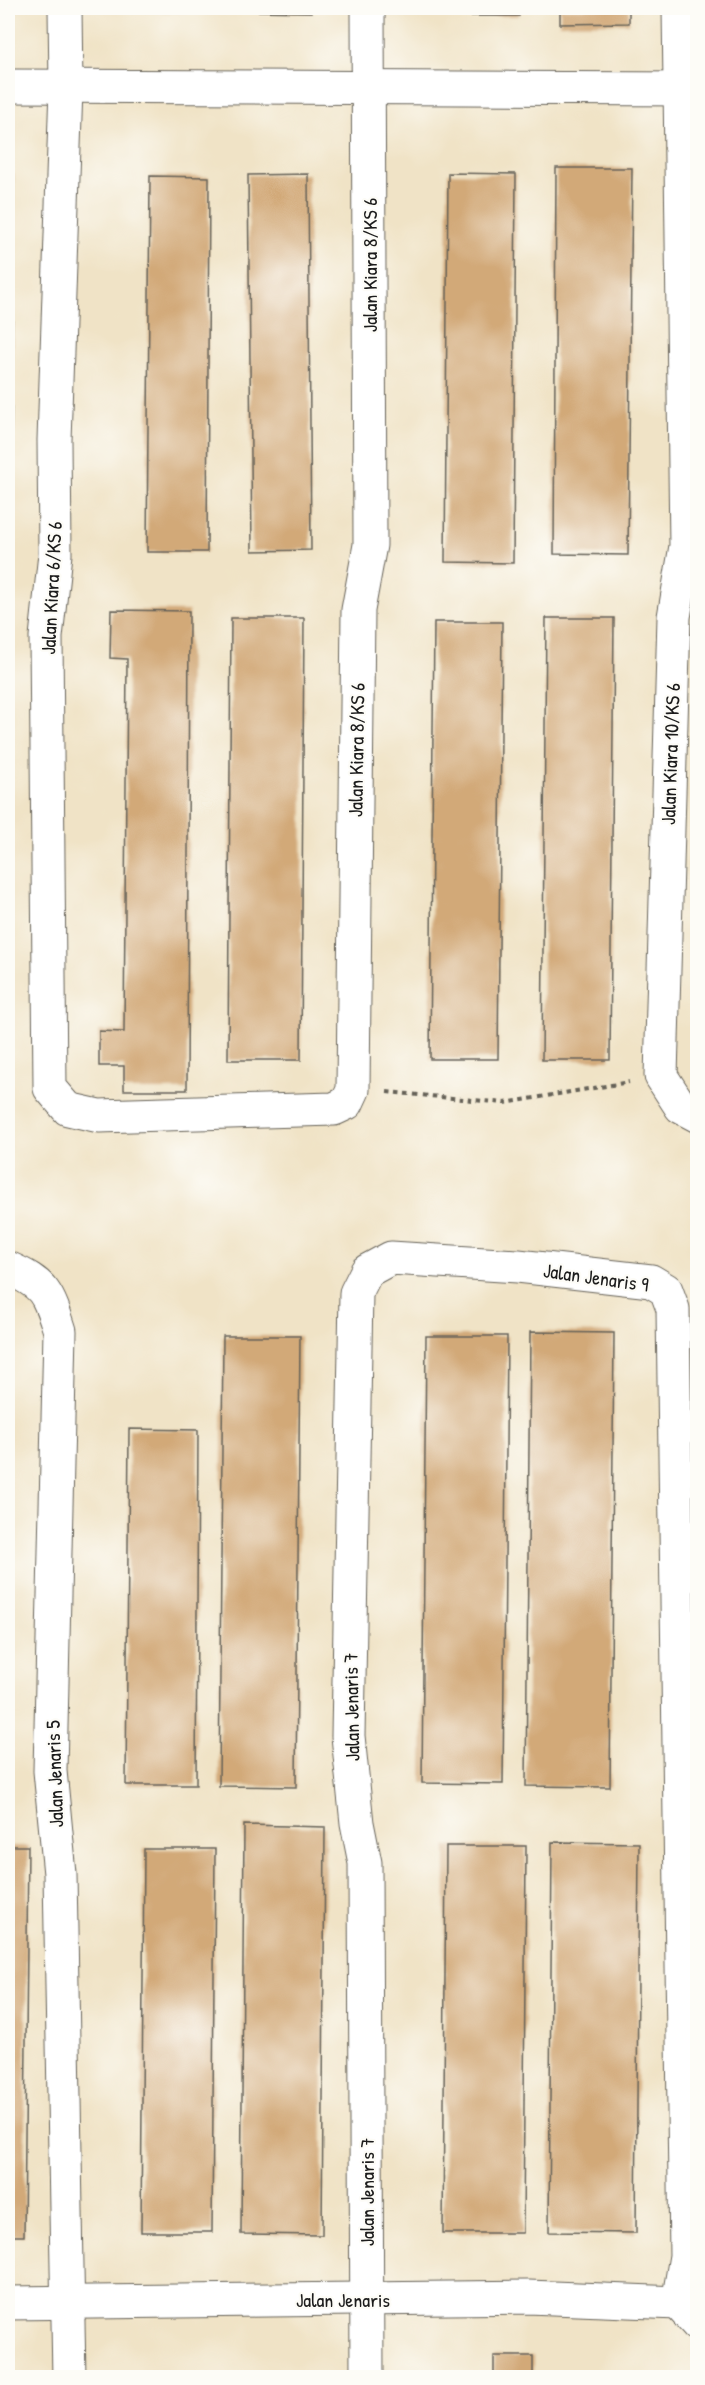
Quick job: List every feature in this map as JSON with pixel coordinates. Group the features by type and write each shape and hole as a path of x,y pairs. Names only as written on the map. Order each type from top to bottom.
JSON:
{"street":[{"name":"Jalan Kiara 6/KS 6","path":"65,8 66,87 54,440 55,554 46,637 50,1088 68,1109 99,1116 334,1109 346,1103 353,1090"},
{"name":"Jalan Kiara 8/KS 6","path":"353,1090 358,610 370,544 368,8"},
{"name":"Jalan Kiara 10/KS 6","path":"662,1076 674,617 686,546 688,89 679,8"},
{"path":"8,86 688,89"},
{"path":"662,1076 681,1107 698,1116"},
{"name":"Jalan Jenaris 7","path":"367,2378 365,1863 357,1823 348,1736 356,1293 367,1271 391,1258 518,1266"},
{"name":"Jalan Jenaris 9","path":"518,1266 651,1281 666,1290 673,1309 688,2314"},
{"name":"Jalan Jenaris 5","path":"8,1268 33,1279 50,1299 60,1331 50,1771 60,1874 69,2378"},
{"name":"Jalan Jenaris","path":"8,2303 69,2304 528,2296 688,2314"}],"path":[{"path":"353,1090 505,1103 662,1076"}],"building":[{"path":"145,8 205,8 205,12 145,12"},
{"path":"253,8 311,8 311,12 253,11"},
{"path":"449,8 519,8 519,16 449,16"},
{"path":"560,8 629,8 629,23 560,24"},
{"path":"556,168 632,168 628,555 554,554"},
{"path":"8,173 14,173 10,552 8,552"},
{"path":"448,173 516,174 513,563 445,562"},
{"path":"308,174 311,550 252,551 248,175"},
{"path":"150,176 209,177 207,552 147,552"},
{"path":"111,610 189,611 187,1090 124,1090 124,1066 99,1066 99,1031 124,1032 127,659 110,658"},
{"path":"231,618 304,618 301,1060 228,1060"},
{"path":"546,618 614,618 610,1060 542,1060"},
{"path":"434,622 502,622 498,1059 430,1059"},
{"path":"530,1332 614,1333 610,1787 526,1786"},
{"path":"223,1336 300,1336 296,1787 219,1786"},
{"path":"426,1336 507,1336 503,1784 422,1783"},
{"path":"129,1429 198,1430 196,1785 126,1785"},
{"path":"244,1825 325,1827 322,2235 241,2234"},
{"path":"552,1842 639,1843 636,2233 549,2232"},
{"path":"8,1846 28,1846 24,2236 8,2236"},
{"path":"446,1846 526,1846 523,2233 443,2233"},
{"path":"144,1849 215,1849 212,2232 141,2232"},
{"path":"494,2356 533,2356 533,2378 494,2378"}]}
